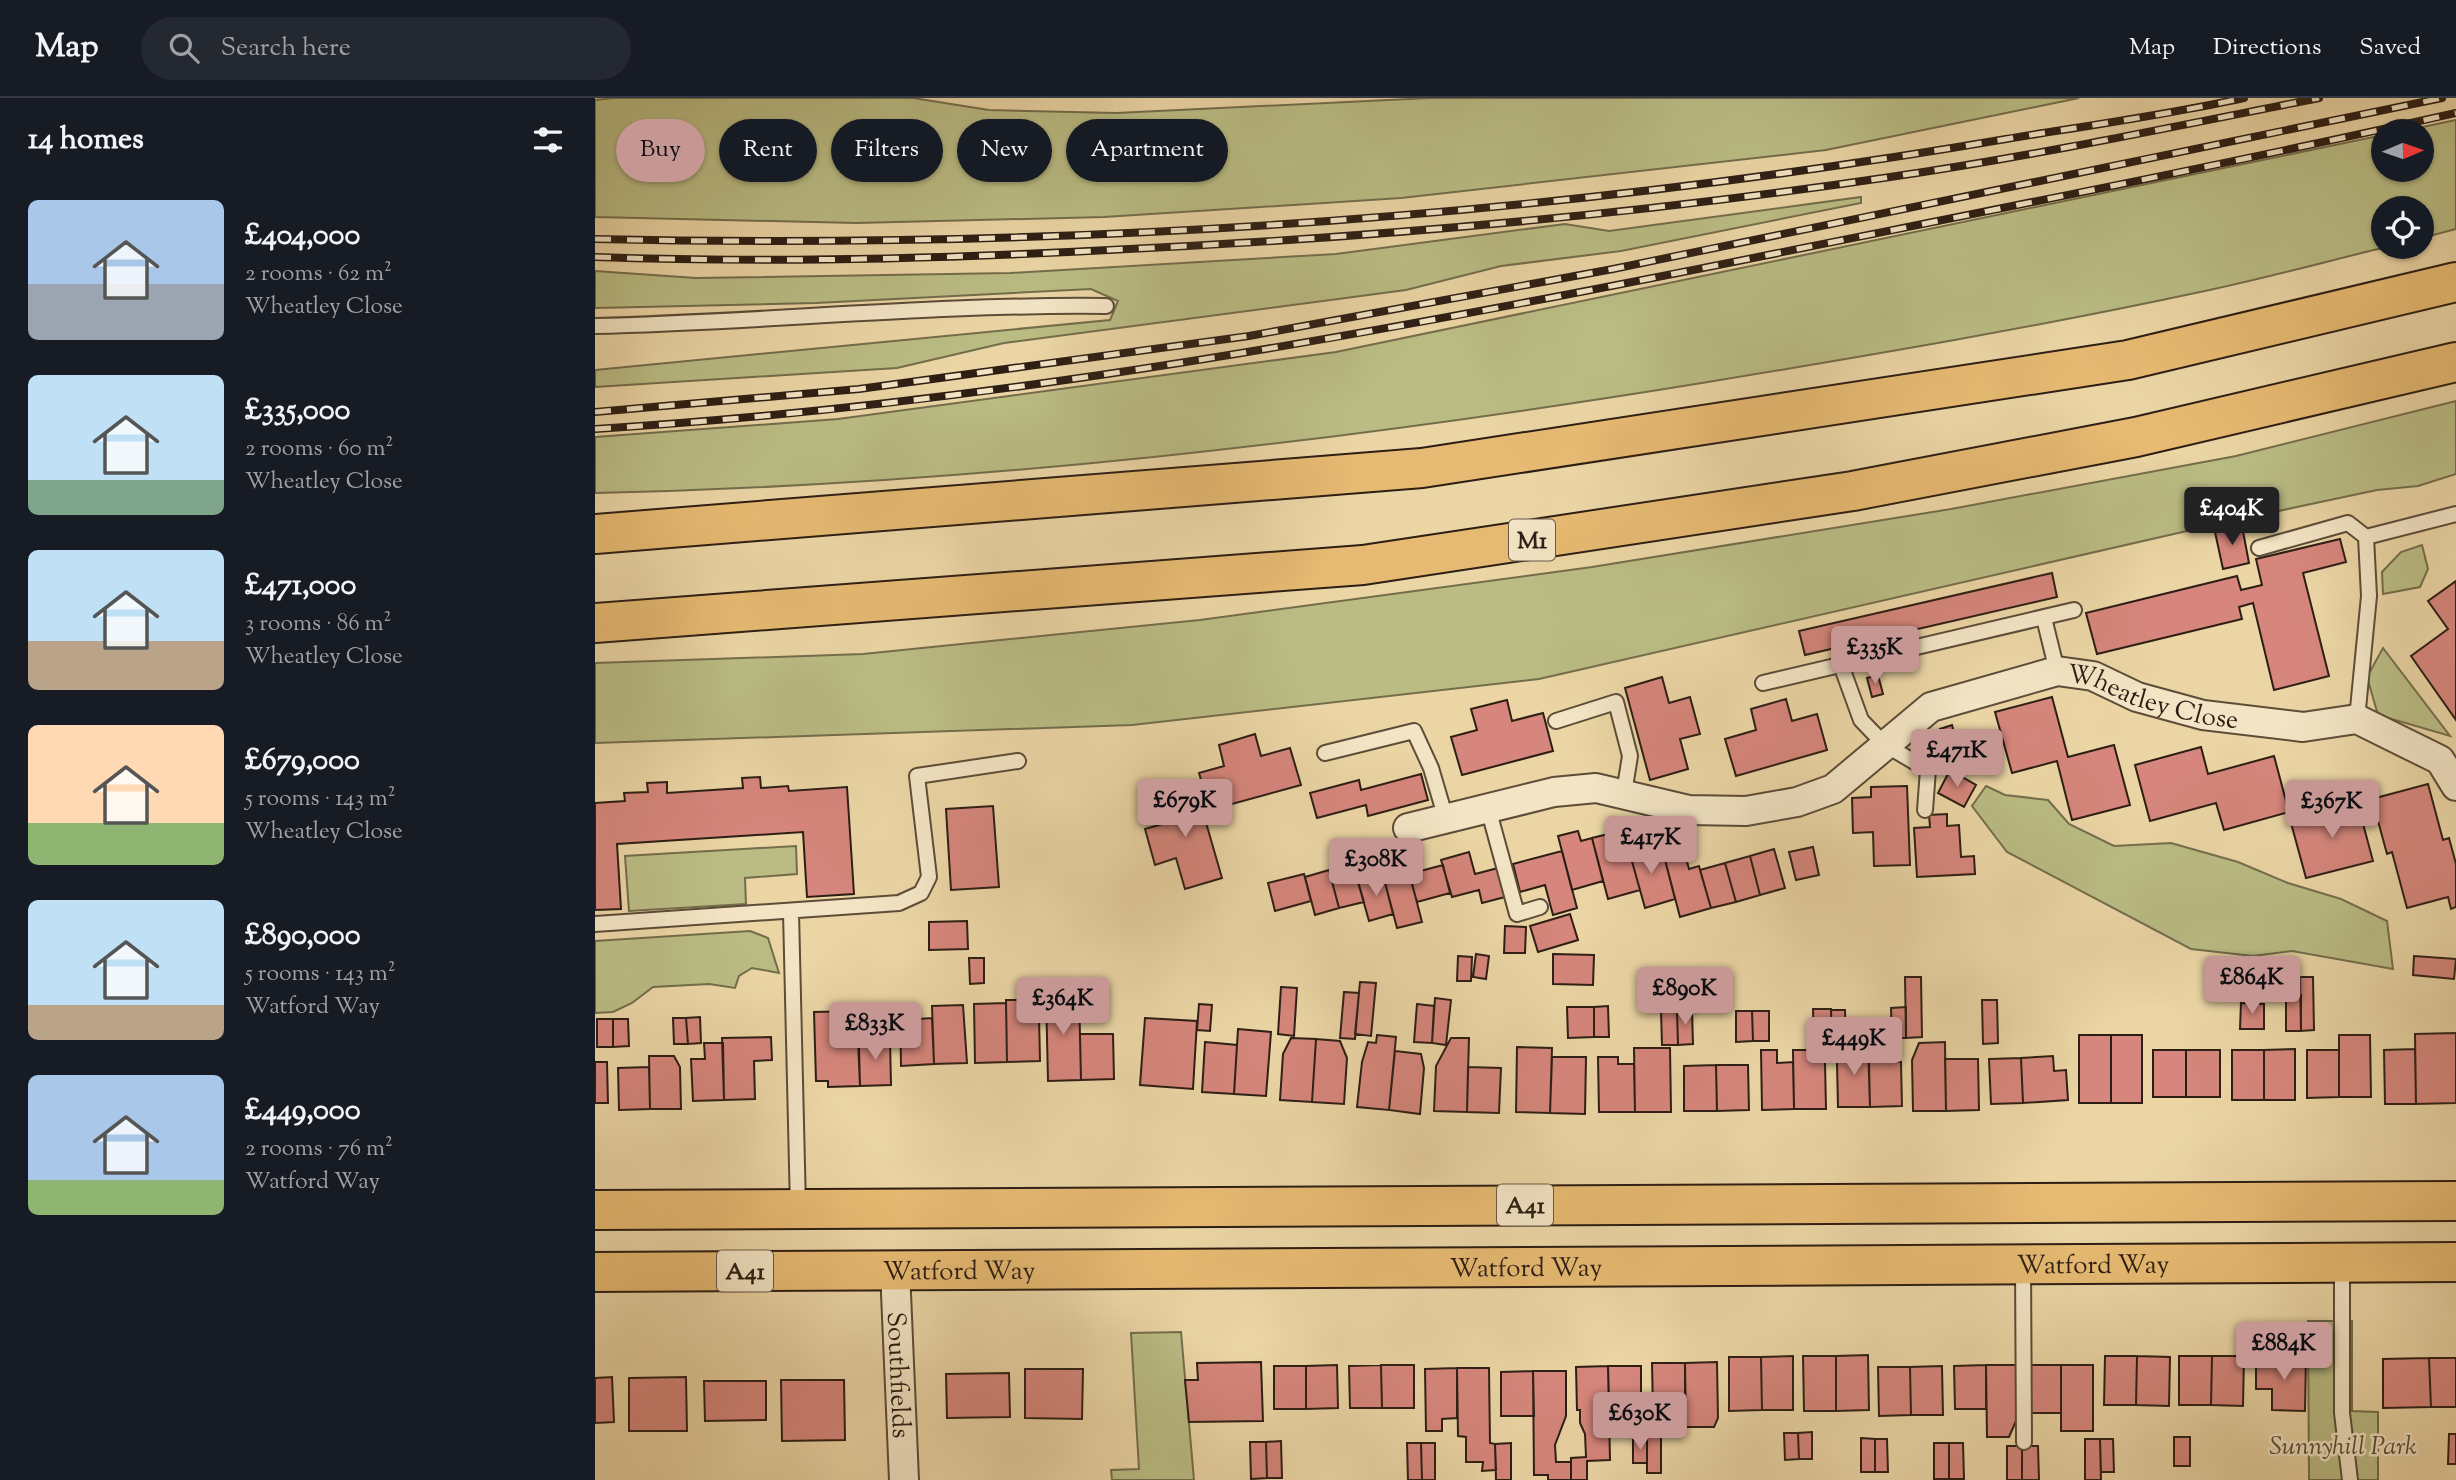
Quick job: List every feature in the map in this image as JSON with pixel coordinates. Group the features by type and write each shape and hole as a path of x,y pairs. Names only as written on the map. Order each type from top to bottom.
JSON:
{"highway":[{"path":"595,534 1422,468 2128,360 2456,282"},
{"name":"M1","path":"595,623 1363,565 1866,489 2136,437 2456,362"},
{"name":"A41","path":"595,1210 2456,1201"},
{"name":"Watford Way","path":"595,1272 2456,1262"}],"street":[{"name":"Wheatley Close","path":"1408,828 1554,792 1596,788 1689,810 1746,811 1797,802 1833,789 1931,707 2057,671 2093,676 2137,697 2203,715 2303,727 2357,719"},
{"path":"2357,719 2440,760 2456,786"},
{"name":"Southfields","path":"895,1270 904,1480"}],"lane":[{"path":"595,326 713,324 995,305 1106,306"},
{"path":"2366,537 2456,514"},
{"path":"2259,548 2348,523 2366,537 2369,596 2357,719"},
{"path":"1763,683 2074,610"},
{"path":"2044,618 2057,671"},
{"path":"1841,665 1861,720 1884,744 1927,770 1925,810"},
{"path":"1556,721 1616,702 1630,755 1625,793"},
{"path":"1325,753 1414,731 1431,768 1446,819"},
{"path":"595,924 899,903 921,894 929,877 917,776 1018,761"},
{"path":"1488,808 1517,914 1540,907"},
{"path":"791,912 798,1209"},
{"path":"2342,1263 2342,1413 2350,1480"},
{"path":"2023,1265 2024,1442"}],"green space":[{"path":"913,98 989,110 1116,113 1430,98 2079,98 1826,150 1401,198 1104,217 856,223 595,217 595,100"},
{"path":"2456,120 2456,229 2434,235 2434,196 2371,196 2371,251 2247,282 2139,305 1708,382 1431,424 1292,441 1153,457 875,481 595,493 595,437 838,419 1336,352 2371,137 2371,182 2434,182 2434,125"},
{"path":"1861,197 1861,203 1621,251 1501,266 1406,290 1004,343 897,368 595,387 595,370 1110,320 1118,301 1091,289 816,303 595,308 595,271 696,278 1010,273 1336,254 1565,224 1609,231"},
{"path":"2456,401 2456,474 2418,486 2377,490 2222,523 1539,679 1132,725 595,743 595,663 863,654 1200,620 1592,567 1951,509 2236,456"},
{"path":"2422,545 2428,569 2420,587 2383,594 2382,572 2401,552"},
{"path":"2383,648 2450,736 2378,715 2367,677"},
{"path":"1986,786 2005,795 2048,800 2069,824 2114,846 2171,843 2238,862 2288,883 2341,899 2387,921 2393,969 2292,951 2253,956 2191,949 2007,852 1972,806"},
{"path":"796,846 797,874 745,878 746,904 629,911 625,856"},
{"path":"750,931 768,938 779,973 752,968 739,976 735,988 709,984 653,987 632,1003 613,1012 595,1013 595,941"},
{"name":"Sunnyhill Park","path":"2308,1321 2352,1321 2352,1411 2378,1412 2378,1480 2309,1480"},
{"path":"1181,1332 1194,1480 1112,1480 1111,1470 1139,1469 1131,1333"}],"building":[{"path":"2242,526 2249,563 2223,569 2215,532"},
{"path":"2340,539 2346,562 2303,573 2329,676 2274,690 2253,603 2239,607 2242,619 2097,654 2086,613 2237,576 2241,590 2262,585 2256,559"},
{"path":"2052,573 2057,597 1805,655 1799,631"},
{"path":"2456,581 2456,720 2411,656 2448,629 2428,601"},
{"path":"1878,675 1883,694 1872,697 1867,678"},
{"path":"1662,677 1669,703 1690,697 1700,734 1680,739 1688,769 1650,780 1625,688"},
{"path":"2052,697 2068,757 2114,745 2130,805 2072,820 2057,761 2012,773 1995,712"},
{"path":"1786,699 1792,721 1817,714 1827,750 1736,776 1725,739 1756,730 1751,709"},
{"path":"1507,700 1512,721 1543,713 1553,751 1462,775 1451,737 1477,730 1471,709"},
{"path":"1952,725 1958,748 1946,752 1940,729"},
{"path":"1255,734 1261,756 1290,748 1301,785 1210,810 1199,773 1224,766 1219,745"},
{"path":"2201,747 2208,774 2274,756 2289,812 2224,830 2216,803 2150,821 2135,765"},
{"path":"1950,770 1976,785 1964,807 1938,793"},
{"path":"1421,774 1428,800 1368,816 1366,805 1317,818 1310,793 1359,780 1361,790"},
{"path":"760,777 761,788 788,786 789,791 847,787 854,894 807,897 803,832 617,844 621,909 595,910 595,803 625,801 624,793 648,792 647,783 667,782 667,793 743,788 742,778"},
{"path":"2428,784 2443,840 2449,838 2456,864 2456,907 2451,909 2448,897 2407,908 2392,852 2387,854 2372,799"},
{"path":"1907,786 1910,865 1874,866 1873,832 1853,833 1852,798 1871,797 1871,787"},
{"path":"1196,788 1222,878 1185,889 1176,858 1155,865 1145,829 1166,823 1159,798"},
{"path":"2326,796 2331,812 2358,805 2373,861 2306,878 2291,823 2317,816 2313,800"},
{"path":"993,806 999,887 951,890 946,809"},
{"path":"1947,814 1947,826 1959,825 1961,857 1974,856 1975,874 1917,877 1914,828 1930,827 1929,815"},
{"path":"1578,831 1581,841 1592,838 1603,881 1572,890 1558,836"},
{"path":"1612,833 1617,850 1628,847 1640,890 1608,899 1592,838"},
{"path":"1648,842 1653,859 1664,856 1675,899 1645,908 1628,847"},
{"path":"1813,847 1819,875 1796,880 1789,852"},
{"path":"1774,849 1785,888 1760,895 1750,856"},
{"path":"1684,850 1689,869 1699,866 1711,908 1680,917 1664,856"},
{"path":"1562,851 1577,908 1553,915 1545,885 1520,892 1513,864"},
{"path":"1469,852 1475,874 1498,868 1505,897 1482,903 1479,890 1452,897 1441,860"},
{"path":"1750,856 1760,895 1736,902 1725,863"},
{"path":"1725,863 1736,902 1711,908 1700,870"},
{"path":"1353,864 1364,902 1339,908 1329,870"},
{"path":"1443,865 1450,893 1417,902 1409,874"},
{"path":"1408,868 1422,922 1397,928 1383,875"},
{"path":"1329,870 1339,908 1315,915 1305,877"},
{"path":"1304,874 1311,901 1275,911 1268,883"},
{"path":"1383,875 1393,914 1369,921 1358,882"},
{"path":"1570,914 1578,940 1538,952 1530,926"},
{"path":"967,921 968,949 929,950 929,922"},
{"path":"1505,926 1526,927 1525,953 1504,953"},
{"path":"1476,954 1489,956 1486,979 1473,977"},
{"path":"1553,954 1594,955 1593,985 1553,984"},
{"path":"1458,956 1472,957 1471,981 1457,981"},
{"path":"2414,956 2456,959 2454,979 2413,975"},
{"path":"969,958 984,958 984,983 970,984"},
{"path":"1905,977 1921,977 1922,1037 1906,1038"},
{"path":"2300,977 2313,977 2314,1030 2301,1031"},
{"path":"1360,982 1376,983 1371,1036 1355,1034"},
{"path":"1281,987 1297,988 1294,1036 1278,1034"},
{"path":"1344,992 1359,993 1355,1039 1340,1038"},
{"path":"1079,993 1081,1080 1048,1081 1046,994"},
{"path":"2286,995 2301,995 2301,1031 2286,1031"},
{"path":"1435,998 1451,1000 1446,1045 1432,1043"},
{"path":"1006,1000 1031,1000 1039,1016 1040,1061 1007,1062"},
{"path":"1982,1000 1997,1000 1998,1043 1983,1044"},
{"path":"1006,1003 1007,1062 975,1063 974,1004"},
{"path":"2241,1003 2264,1004 2264,1029 2240,1029"},
{"path":"917,1004 918,1019 932,1018 934,1064 901,1066 900,1005"},
{"path":"1199,1004 1212,1005 1210,1031 1197,1030"},
{"path":"1417,1004 1434,1006 1432,1043 1414,1042"},
{"path":"963,1005 967,1063 934,1064 932,1006"},
{"path":"1608,1006 1609,1037 1594,1037 1594,1007"},
{"path":"1567,1007 1594,1007 1594,1037 1568,1038"},
{"path":"1906,1007 1906,1038 1892,1038 1891,1008"},
{"path":"1813,1009 1831,1009 1832,1045 1814,1045"},
{"path":"1677,1010 1692,1010 1693,1044 1678,1045"},
{"path":"1677,1010 1678,1045 1662,1045 1661,1011"},
{"path":"1831,1010 1845,1010 1846,1045 1832,1045"},
{"path":"858,1011 860,1086 828,1087 828,1081 816,1081 814,1012"},
{"path":"1736,1011 1752,1011 1753,1041 1736,1042"},
{"path":"1752,1011 1769,1011 1769,1041 1753,1041"},
{"path":"700,1017 701,1043 688,1044 686,1018"},
{"path":"673,1018 686,1018 688,1044 674,1044"},
{"path":"1145,1018 1197,1021 1193,1089 1140,1085"},
{"path":"597,1019 613,1019 613,1047 597,1047"},
{"path":"613,1019 628,1019 629,1046 613,1047"},
{"path":"1238,1029 1271,1032 1266,1096 1234,1094"},
{"path":"2456,1033 2456,1103 2416,1104 2415,1034"},
{"path":"1080,1034 1113,1034 1114,1079 1081,1080"},
{"path":"1377,1035 1396,1037 1389,1110 1357,1107 1362,1062 1368,1042 1376,1043"},
{"path":"2079,1035 2111,1035 2111,1103 2079,1103"},
{"path":"2111,1035 2142,1035 2142,1103 2111,1103"},
{"path":"2339,1035 2370,1035 2371,1097 2339,1097"},
{"path":"771,1037 772,1060 754,1061 755,1099 724,1100 722,1038"},
{"path":"1291,1038 1316,1039 1312,1102 1280,1100 1283,1054"},
{"path":"1451,1038 1469,1038 1467,1112 1434,1111 1436,1066"},
{"path":"890,1039 891,1085 860,1086 858,1040"},
{"path":"1316,1039 1340,1041 1347,1058 1344,1104 1312,1102"},
{"path":"1205,1042 1237,1045 1234,1094 1202,1092"},
{"path":"1945,1042 1946,1111 1913,1111 1912,1060 1919,1043"},
{"path":"704,1043 723,1043 724,1100 693,1101 691,1059 705,1059"},
{"path":"1845,1045 1868,1045 1870,1107 1838,1107 1837,1063"},
{"path":"1517,1047 1552,1048 1550,1113 1516,1112"},
{"path":"1634,1048 1670,1048 1671,1112 1635,1112"},
{"path":"2295,1049 2295,1100 2264,1100 2264,1050"},
{"path":"2415,1049 2416,1104 2385,1104 2384,1050"},
{"path":"1761,1050 1777,1050 1777,1063 1793,1062 1794,1109 1762,1110"},
{"path":"1793,1050 1818,1050 1825,1062 1826,1109 1794,1109"},
{"path":"2153,1050 2186,1050 2186,1097 2153,1097"},
{"path":"2186,1050 2220,1050 2220,1097 2186,1097"},
{"path":"2232,1050 2264,1050 2264,1100 2232,1100"},
{"path":"2307,1050 2339,1050 2339,1097 2307,1098"},
{"path":"1395,1051 1421,1054 1424,1068 1420,1114 1389,1110"},
{"path":"649,1056 674,1056 680,1067 681,1109 650,1109"},
{"path":"2053,1056 2054,1071 2066,1070 2068,1100 2023,1103 2021,1058"},
{"path":"1552,1057 1586,1057 1585,1114 1550,1113"},
{"path":"1598,1057 1618,1057 1618,1064 1634,1064 1635,1112 1599,1112"},
{"path":"2021,1058 2023,1103 1991,1104 1989,1059"},
{"path":"1945,1059 1978,1059 1979,1110 1946,1111"},
{"path":"595,1062 607,1062 608,1103 595,1103"},
{"path":"1869,1062 1901,1062 1902,1106 1870,1107"},
{"path":"1716,1065 1748,1065 1749,1110 1717,1111"},
{"path":"1716,1065 1717,1111 1684,1111 1684,1066"},
{"path":"649,1067 650,1109 619,1110 618,1068"},
{"path":"1468,1067 1501,1068 1499,1113 1467,1112"},
{"path":"1868,1355 1869,1410 1836,1411 1836,1356"},
{"path":"2271,1355 2306,1356 2305,1411 2272,1410 2272,1389 2256,1389 2256,1363 2272,1364"},
{"path":"1793,1356 1793,1410 1762,1410 1761,1357"},
{"path":"1803,1356 1836,1356 1836,1411 1804,1411"},
{"path":"2105,1356 2137,1356 2136,1405 2104,1405"},
{"path":"2137,1356 2170,1357 2169,1406 2136,1405"},
{"path":"2179,1356 2212,1356 2211,1405 2179,1405"},
{"path":"2212,1356 2244,1356 2243,1406 2211,1405"},
{"path":"1729,1357 1761,1357 1762,1410 1729,1411"},
{"path":"2429,1358 2431,1407 2383,1408 2383,1359"},
{"path":"2429,1358 2456,1358 2456,1407 2431,1407"},
{"path":"1261,1362 1263,1421 1189,1422 1185,1380 1198,1380 1197,1363"},
{"path":"1717,1362 1718,1418 1714,1427 1686,1427 1685,1363"},
{"path":"1652,1363 1685,1363 1685,1411 1653,1412"},
{"path":"1337,1365 1338,1408 1306,1409 1306,1366"},
{"path":"1381,1365 1414,1365 1414,1408 1382,1408"},
{"path":"1381,1365 1382,1408 1350,1408 1349,1366"},
{"path":"1986,1365 1986,1409 1955,1409 1954,1366"},
{"path":"1986,1365 2018,1365 2019,1414 2009,1437 1987,1437"},
{"path":"2029,1365 2061,1365 2061,1413 2029,1413"},
{"path":"2061,1365 2093,1365 2093,1431 2061,1431"},
{"path":"1274,1366 1306,1366 1306,1409 1274,1409"},
{"path":"1608,1366 1641,1366 1641,1409 1634,1434 1610,1435"},
{"path":"1608,1366 1610,1460 1587,1461 1587,1480 1571,1480 1571,1458 1586,1457 1585,1434 1580,1423 1580,1410 1577,1410 1576,1367"},
{"path":"1942,1366 1943,1415 1911,1415 1910,1367"},
{"path":"1878,1367 1910,1367 1911,1415 1879,1416"},
{"path":"1457,1368 1489,1368 1490,1443 1495,1444 1496,1470 1482,1471 1483,1462 1466,1462 1466,1437 1458,1436"},
{"path":"1457,1368 1457,1418 1442,1419 1442,1431 1426,1431 1425,1369"},
{"path":"1025,1369 1083,1369 1082,1419 1025,1418"},
{"path":"1533,1371 1566,1371 1566,1416 1555,1445 1556,1462 1571,1462 1571,1480 1548,1480 1548,1475 1534,1475"},
{"path":"1533,1371 1534,1416 1501,1416 1501,1372"},
{"path":"1009,1373 1010,1417 947,1418 946,1374"},
{"path":"612,1377 614,1422 595,1423 595,1378"},
{"path":"686,1377 687,1431 629,1431 629,1378"},
{"path":"781,1380 844,1380 845,1440 782,1441"},
{"path":"704,1381 766,1381 766,1420 705,1421"},
{"path":"1812,1432 1812,1459 1799,1459 1798,1433"},
{"path":"1784,1433 1798,1433 1799,1459 1785,1460"},
{"path":"2449,1434 2456,1434 2456,1464 2448,1464"},
{"path":"1647,1437 1661,1437 1661,1473 1647,1473"},
{"path":"2174,1437 2190,1437 2190,1466 2174,1466"},
{"path":"1861,1438 1875,1439 1875,1472 1861,1472"},
{"path":"1875,1439 1887,1439 1888,1472 1875,1472"},
{"path":"2085,1439 2100,1439 2101,1480 2085,1480"},
{"path":"2100,1439 2113,1439 2114,1472 2101,1472"},
{"path":"1633,1440 1647,1440 1647,1463 1633,1463"},
{"path":"1281,1441 1282,1478 1267,1478 1266,1442"},
{"path":"1250,1442 1266,1442 1267,1478 1251,1479"},
{"path":"1407,1443 1421,1443 1422,1480 1408,1480"},
{"path":"1421,1443 1435,1443 1435,1480 1422,1480"},
{"path":"1511,1443 1511,1480 1496,1480 1495,1444"},
{"path":"1934,1443 1949,1443 1949,1479 1934,1479"},
{"path":"1949,1443 1963,1443 1964,1479 1949,1479"},
{"path":"2007,1446 2022,1446 2022,1480 2007,1480"},
{"path":"2022,1446 2038,1446 2039,1480 2022,1480"}],"railway":[{"path":"595,239 772,241 1126,233 1303,223 1479,208 1655,190 1831,166 2125,120 2244,98"},
{"path":"595,257 788,260 981,256 1305,239 1501,223 1696,203 1944,169 2319,98"},
{"path":"595,412 859,389 1249,336 1613,269 2442,98"},
{"path":"595,429 890,403 1037,384 1330,338 1768,255 2456,113"}]}
